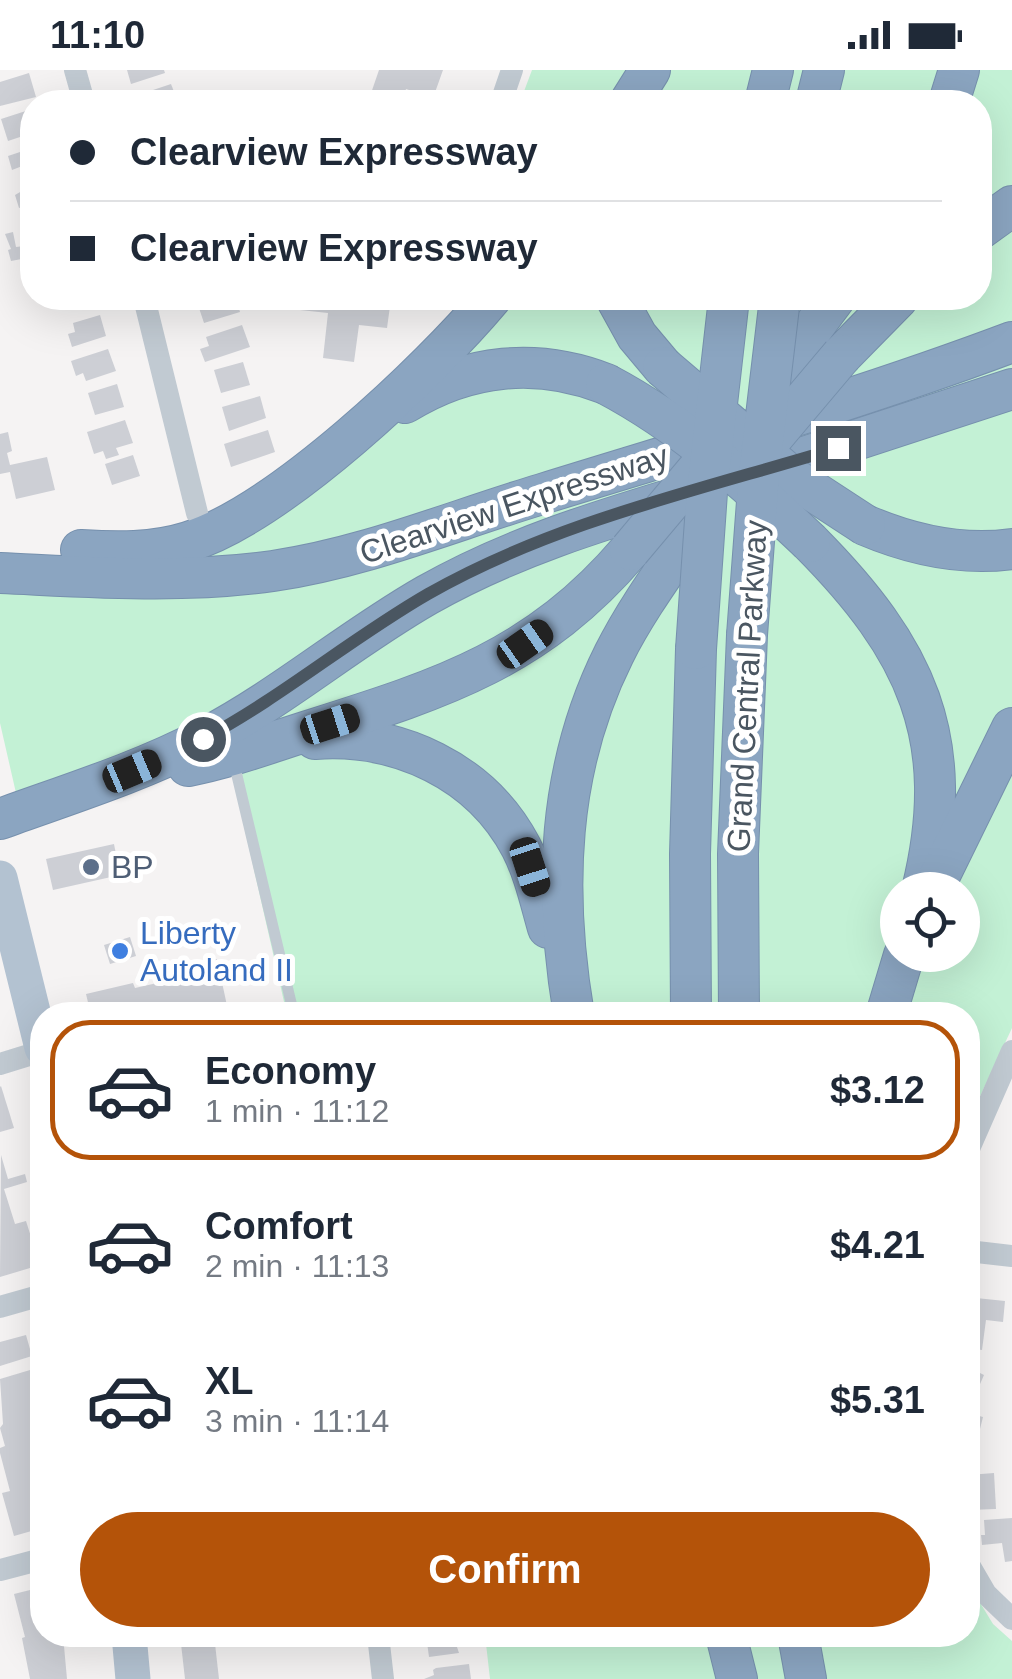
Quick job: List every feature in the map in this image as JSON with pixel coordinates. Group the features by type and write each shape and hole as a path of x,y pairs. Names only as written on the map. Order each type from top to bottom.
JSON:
{"highway":[{"path":"293,482 388,401 480,310"},
{"path":"623,310 662,367 793,478 865,525 904,540 944,549 1012,548"},
{"name":"Grand Central Parkway","path":"691,1002 696,649 707,492 728,310"},
{"name":"Grand Central Parkway","path":"739,1002 738,836 746,635 759,475 779,310"},
{"path":"132,771 192,766 428,692 496,662 569,612 630,550 777,376 827,310"},
{"path":"571,1002 561,879 564,822 578,750 614,654 693,530 842,355 886,310"},
{"name":"Clearview Expressway","path":"0,574 210,578 338,559 842,401 1012,342"},
{"path":"0,546 122,552 169,547 225,526 404,403 458,376 500,368 547,368 606,384 645,406 708,452 810,542 858,592 887,630 907,665 923,708 932,753 935,796 926,872"},
{"name":"Clearview Expressway","path":"0,819 132,771 247,716 428,594 521,549 1012,389"},
{"path":"942,872 1012,728"},
{"path":"232,754 309,739 373,741 425,756 472,787 512,831 530,867 568,1002"},
{"path":"890,1002 900,972"},
{"path":"729,1647 737,1679"},
{"path":"751,1647 756,1679"},
{"path":"800,1647 806,1679"},
{"path":"815,1647 818,1679"}],"main road":[{"path":"0,878 30,1002"},
{"path":"129,1647 133,1679"}],"street":[{"path":"147,310 197,514"},
{"path":"980,1124 1012,1052"},
{"path":"0,1064 30,1054"},
{"path":"980,1252 1012,1256"},
{"path":"0,1307 30,1298"},
{"path":"0,1570 30,1562"},
{"path":"980,1584 1012,1620"},
{"path":"379,1647 383,1679"}],"lane":[{"path":"232,754 291,1002"}],"green space":[{"path":"532,70 1012,70 1012,1028 980,1096 980,1002 284,1002 220,720 16,793 0,723 0,585 214,547 481,310 992,310 992,90 524,90"},
{"path":"980,1603 993,1624 1012,1641 1012,1679 490,1679 486,1647 980,1647"}],"building":[{"path":"127,70 164,70 165,73 131,84"},
{"path":"379,70 443,70 436,90 372,90"},
{"path":"29,73 34,90 20,90 20,101 0,106 0,82"},
{"path":"20,113 20,137 8,141 1,119"},
{"path":"20,152 20,167 12,170 8,156"},
{"path":"13,232 16,247 20,246 20,259 11,261 5,234"},
{"path":"200,310 239,310 240,312 204,323"},
{"path":"300,310 389,310 387,328 359,325 354,362 323,358 328,313"},
{"path":"100,315 106,336 72,347 68,334 75,332 73,323"},
{"path":"242,325 250,347 205,362 200,349 209,346 206,337"},
{"path":"108,349 116,371 86,381 83,373 76,376 71,361"},
{"path":"243,362 250,385 221,393 214,370"},
{"path":"117,384 124,407 95,415 88,393"},
{"path":"260,396 266,418 229,431 222,407"},
{"path":"125,420 133,443 116,448 119,455 106,459 103,451 94,454 87,432"},
{"path":"268,430 275,452 231,467 224,444"},
{"path":"8,432 10,465 47,457 55,490 16,499 10,472 0,474 0,434"},
{"path":"133,455 140,476 112,485 105,464"},
{"path":"114,844 120,875 53,890 46,859"},
{"name":"Liberty Autoland II","path":"130,937 136,956 110,964 104,945"},
{"path":"217,959 226,1002 88,1002 86,994 188,976 185,966"},
{"path":"0,1087 14,1128 0,1132"},
{"path":"1,1155 8,1179 25,1174 27,1182 4,1189 15,1224 26,1221 30,1268 0,1277"},
{"path":"980,1298 1005,1301 1003,1322 986,1320 982,1350"},
{"path":"26,1335 30,1357 0,1366 0,1342"},
{"path":"30,1370 30,1531 14,1536 2,1493 10,1491 0,1453 5,1446 0,1428 0,1379"},
{"path":"994,1473 996,1509 980,1510 980,1474"},
{"path":"1012,1518 1012,1561 1005,1562 1002,1543 982,1545 981,1535 985,1535 984,1520"},
{"path":"30,1590 30,1647 64,1647 67,1679 30,1679 14,1594"},
{"path":"181,1647 215,1647 219,1679 185,1679"},
{"path":"428,1647 457,1647 459,1653 429,1657"},
{"path":"469,1664 471,1679 424,1679 434,1675 436,1668"}],"place":[{"name":"BP","path":"91,867"},
{"name":"Liberty Autoland II","path":"120,951"}],"route":[{"path":"203,739 275,698 428,594 521,549 579,527 838,448"}]}
